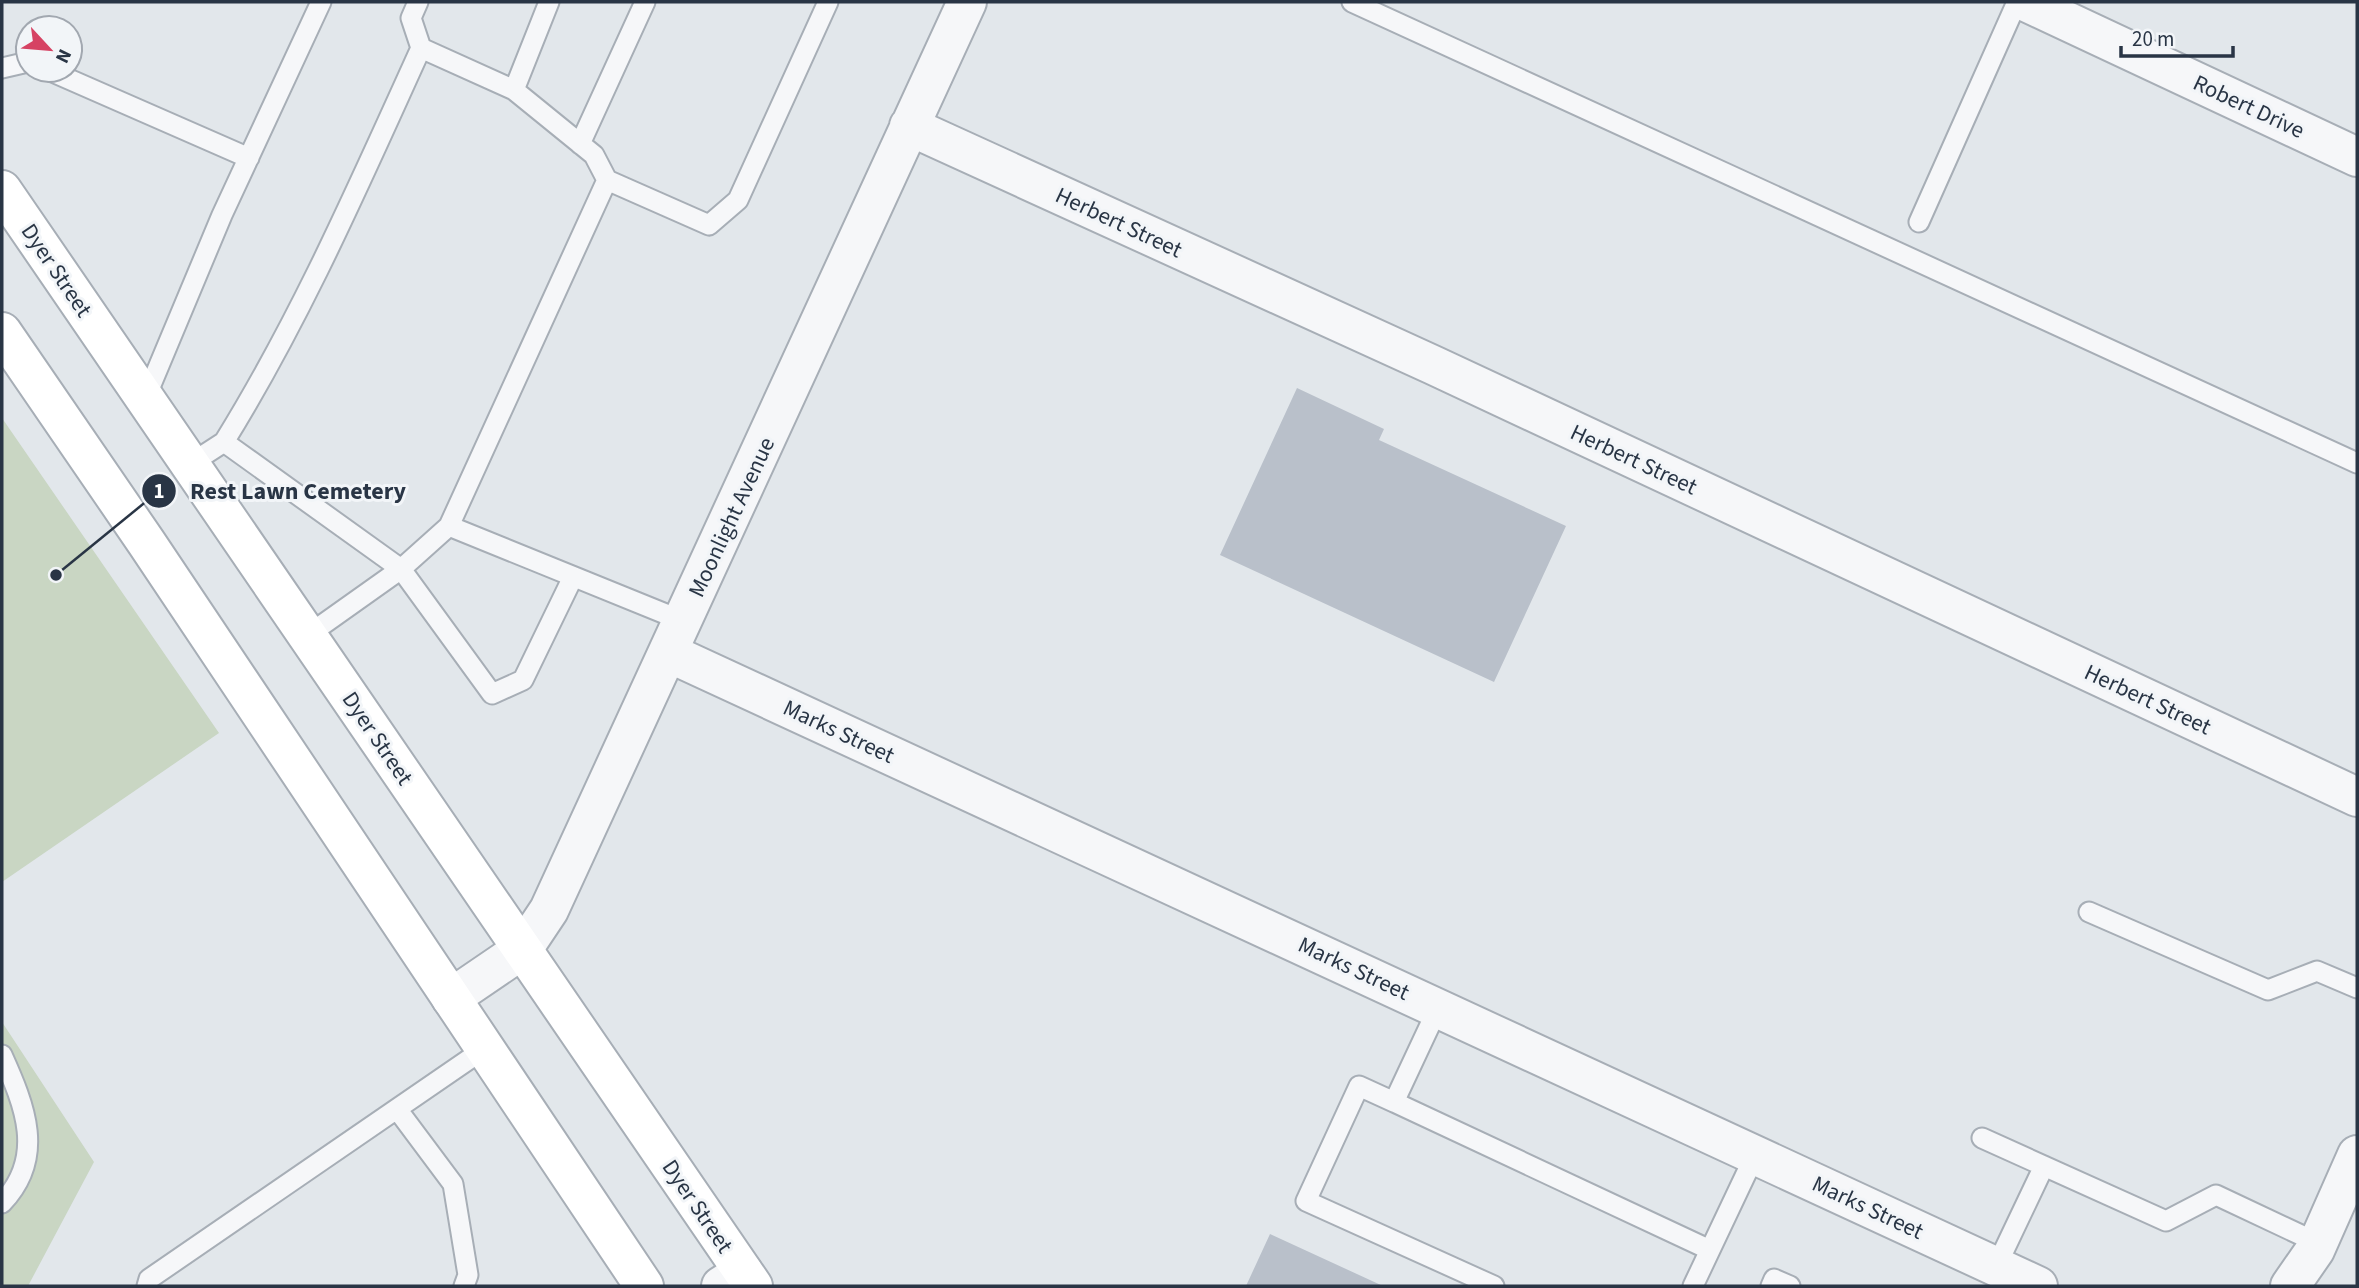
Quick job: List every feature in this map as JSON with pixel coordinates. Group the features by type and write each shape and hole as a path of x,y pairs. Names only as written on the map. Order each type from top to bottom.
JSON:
{"main road":[{"name":"Dyer Street","path":"2,190 523,949 739,1282"},
{"path":"2,332 644,1286"}],"street":[{"name":"Moonlight Avenue","path":"451,998 523,949 549,910 967,2"},
{"name":"Robert Drive","path":"2026,2 2357,157"},
{"name":"Herbert Street","path":"909,126 1459,377 2357,797"},
{"name":"Marks Street","path":"676,637 1438,1008 2038,1286"},
{"path":"2290,1286 2318,1243 2357,1155"}],"lane":[{"path":"145,399 249,158 321,2"},
{"path":"190,464 224,442 268,370 316,279 421,48 411,18 418,2"},
{"path":"514,90 550,2"},
{"path":"580,144 645,2"},
{"path":"421,48 514,90 594,155 607,180 709,225 738,200 828,2"},
{"path":"1352,2 2357,463"},
{"path":"1919,222 2017,2"},
{"path":"80,84 249,158"},
{"path":"308,635 401,569 449,527 607,180"},
{"path":"224,442 401,569 492,694 523,680 573,577"},
{"path":"449,527 573,577 676,637"},
{"path":"2089,912 2268,990 2317,971 2357,988"},
{"path":"1394,1102 1438,1008"},
{"path":"147,1286 149,1279 484,1049"},
{"path":"2,1055 22,1099 30,1136 23,1172 2,1203"},
{"path":"1494,1286 1306,1200 1359,1086 1710,1250"},
{"path":"397,1109 453,1184 468,1275 464,1286"},
{"path":"1982,1138 2166,1221 2216,1195 2318,1243"},
{"path":"1693,1286 1755,1155"},
{"path":"1996,1267 2044,1166"},
{"path":"1771,1286 1774,1279 1790,1286"}],"green space":[{"path":"2,418 219,733 2,882"},
{"path":"2,1022 94,1162 28,1286 2,1286"}],"building":[{"path":"1297,388 1384,429 1379,440 1566,526 1494,682 1220,555"},
{"path":"1270,1234 1383,1286 1246,1286"}],"place":[{"name":"Rest Lawn Cemetery","path":"56,575"}]}
